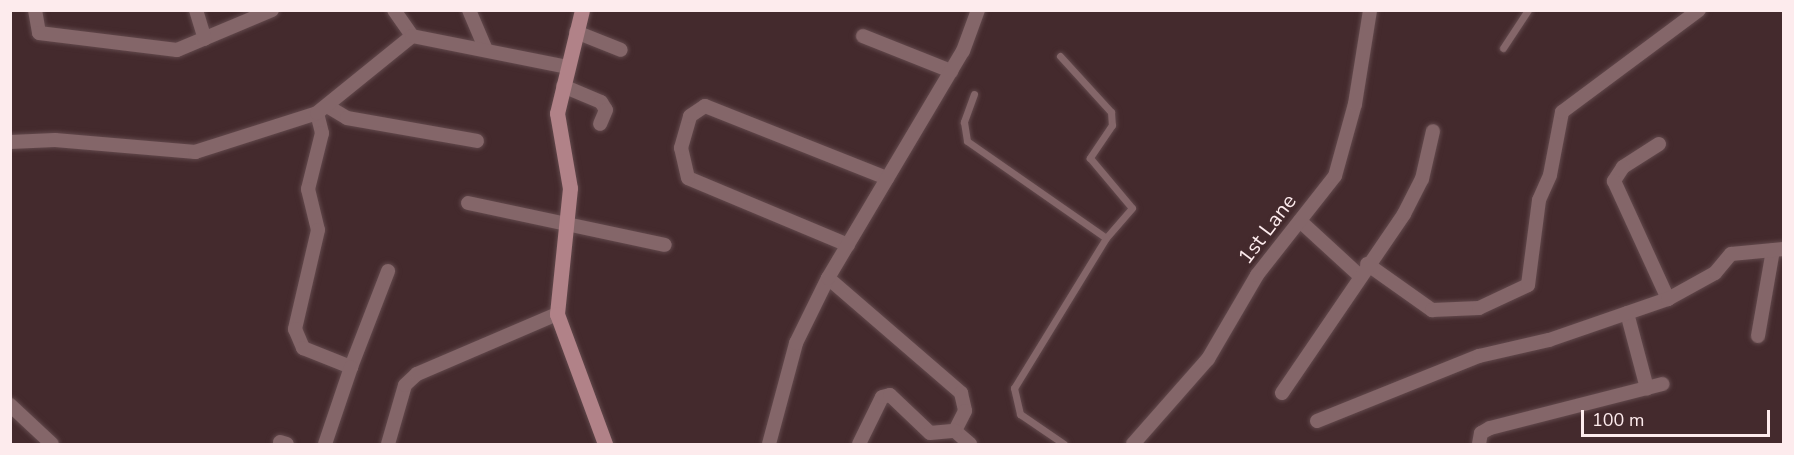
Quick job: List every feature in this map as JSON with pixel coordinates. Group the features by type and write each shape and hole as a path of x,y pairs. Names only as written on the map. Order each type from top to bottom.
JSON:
{"street":[{"path":"35,10 39,33 177,50 272,10"},
{"path":"196,10 205,39"},
{"path":"394,10 412,36 567,67"},
{"path":"469,10 486,50"},
{"path":"477,28 481,10"},
{"path":"582,10 558,113 570,188 557,314 605,444"},
{"path":"769,444 796,343 828,278 951,71 978,10"},
{"path":"1299,220 1363,269 1432,310 1479,308 1528,285 1539,200 1550,175 1562,112 1699,10"},
{"name":"1st Lane","path":"1133,444 1208,359 1257,275 1335,176 1355,104 1368,12"},
{"path":"576,32 621,50"},
{"path":"10,142 55,140 195,152 322,110 412,36"},
{"path":"863,36 951,71"},
{"path":"563,86 601,102 606,110 600,124"},
{"path":"848,244 688,178 681,148 690,116 705,106 887,178"},
{"path":"322,110 347,118 477,141"},
{"path":"322,110 322,133 308,189 318,230 296,339 303,348 351,367"},
{"path":"1282,393 1363,269 1410,205 1433,131"},
{"path":"1659,144 1623,167 1614,181 1668,299"},
{"path":"468,203 566,221 665,245"},
{"path":"1317,420 1479,356 1668,299 1715,273 1731,254 1778,249 1758,336"},
{"path":"325,444 387,271"},
{"path":"828,278 966,399 955,431"},
{"path":"1627,313 1647,388"},
{"path":"388,444 405,385 417,374 557,314"},
{"path":"1479,444 1481,433 1490,428 1662,384"},
{"path":"859,444 882,398 890,395 930,433 955,431 970,444"},
{"path":"10,405 52,444"}],"lane":[{"path":"1503,48 1528,10"},
{"path":"1060,56 1113,119 1090,158 1132,208 1106,238 1014,388 1020,414 1064,444"},
{"path":"974,94 964,122 967,141 1106,238"}]}
